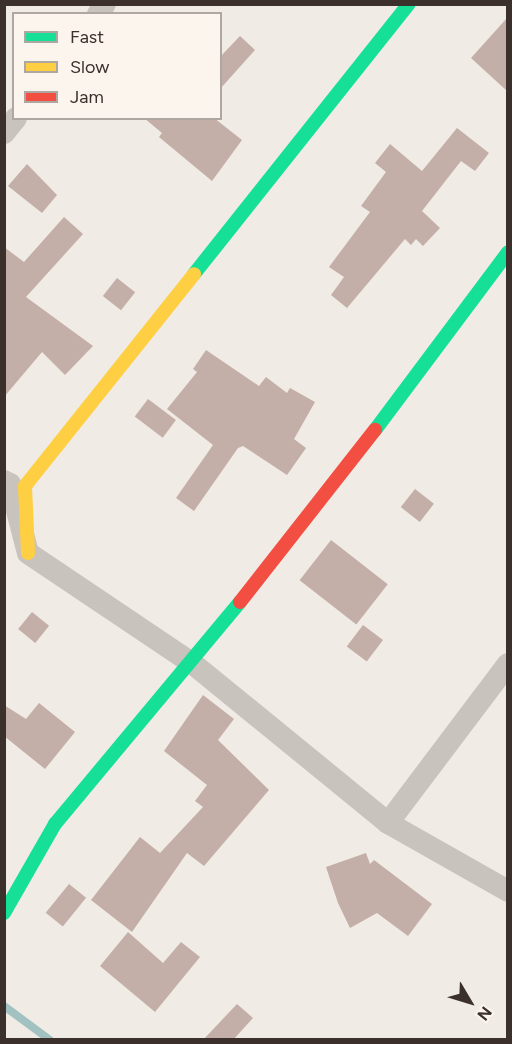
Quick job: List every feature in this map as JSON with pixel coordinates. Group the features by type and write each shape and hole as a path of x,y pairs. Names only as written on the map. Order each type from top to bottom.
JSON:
{"street":[{"path":"28,553 25,486 409,4"},
{"path":"4,133 14,120"},
{"path":"4,913 55,824 192,663 385,418 507,252"},
{"path":"4,481 10,484 28,553 192,663 388,823 507,891"},
{"path":"388,823 507,664"}],"building":[{"path":"507,18 507,91 471,58"},
{"path":"240,36 255,50 222,87 222,55"},
{"path":"146,120 217,120 242,140 212,181 159,137 162,133"},
{"path":"457,128 489,153 475,171 461,161 422,211 440,228 423,246 416,239 411,245 405,239 347,308 331,295 344,277 329,267 370,212 361,206 386,172 375,163 390,144 422,171"},
{"path":"27,164 57,195 42,213 8,186"},
{"path":"64,217 83,234 26,297 93,346 65,375 42,352 4,397 4,247 24,262"},
{"path":"117,278 135,292 121,310 103,296"},
{"path":"206,350 259,386 266,377 287,393 290,388 315,402 294,439 306,448 287,475 243,446 238,448 194,511 176,498 213,445 167,409 197,372 193,369"},
{"path":"148,399 176,420 163,438 135,417"},
{"path":"415,489 434,504 420,522 401,507"},
{"path":"331,540 388,584 356,625 300,580"},
{"path":"32,612 49,626 35,643 18,629"},
{"path":"363,625 383,640 367,662 347,647"},
{"path":"203,695 234,719 218,740 269,790 204,866 187,853 132,932 91,900 140,837 160,853 203,807 195,801 207,785 164,751"},
{"path":"39,703 75,732 45,769 4,736 4,705 26,719"},
{"path":"366,853 370,864 374,860 432,904 408,936 377,913 350,928 338,903 326,867"},
{"path":"69,884 86,898 63,927 46,913"},
{"path":"128,932 163,963 181,942 200,957 155,1012 100,966"},
{"path":"237,1004 253,1018 233,1040 203,1040"}],"waterway":[{"path":"4,1006 50,1040"}],"traffic: fast":[{"path":"194,274 409,4"},
{"path":"375,430 508,252"},
{"path":"4,913 55,824 240,602"}],"traffic: slow":[{"path":"28,553 25,486 194,274"}],"traffic: jam":[{"path":"240,602 375,430"}]}
